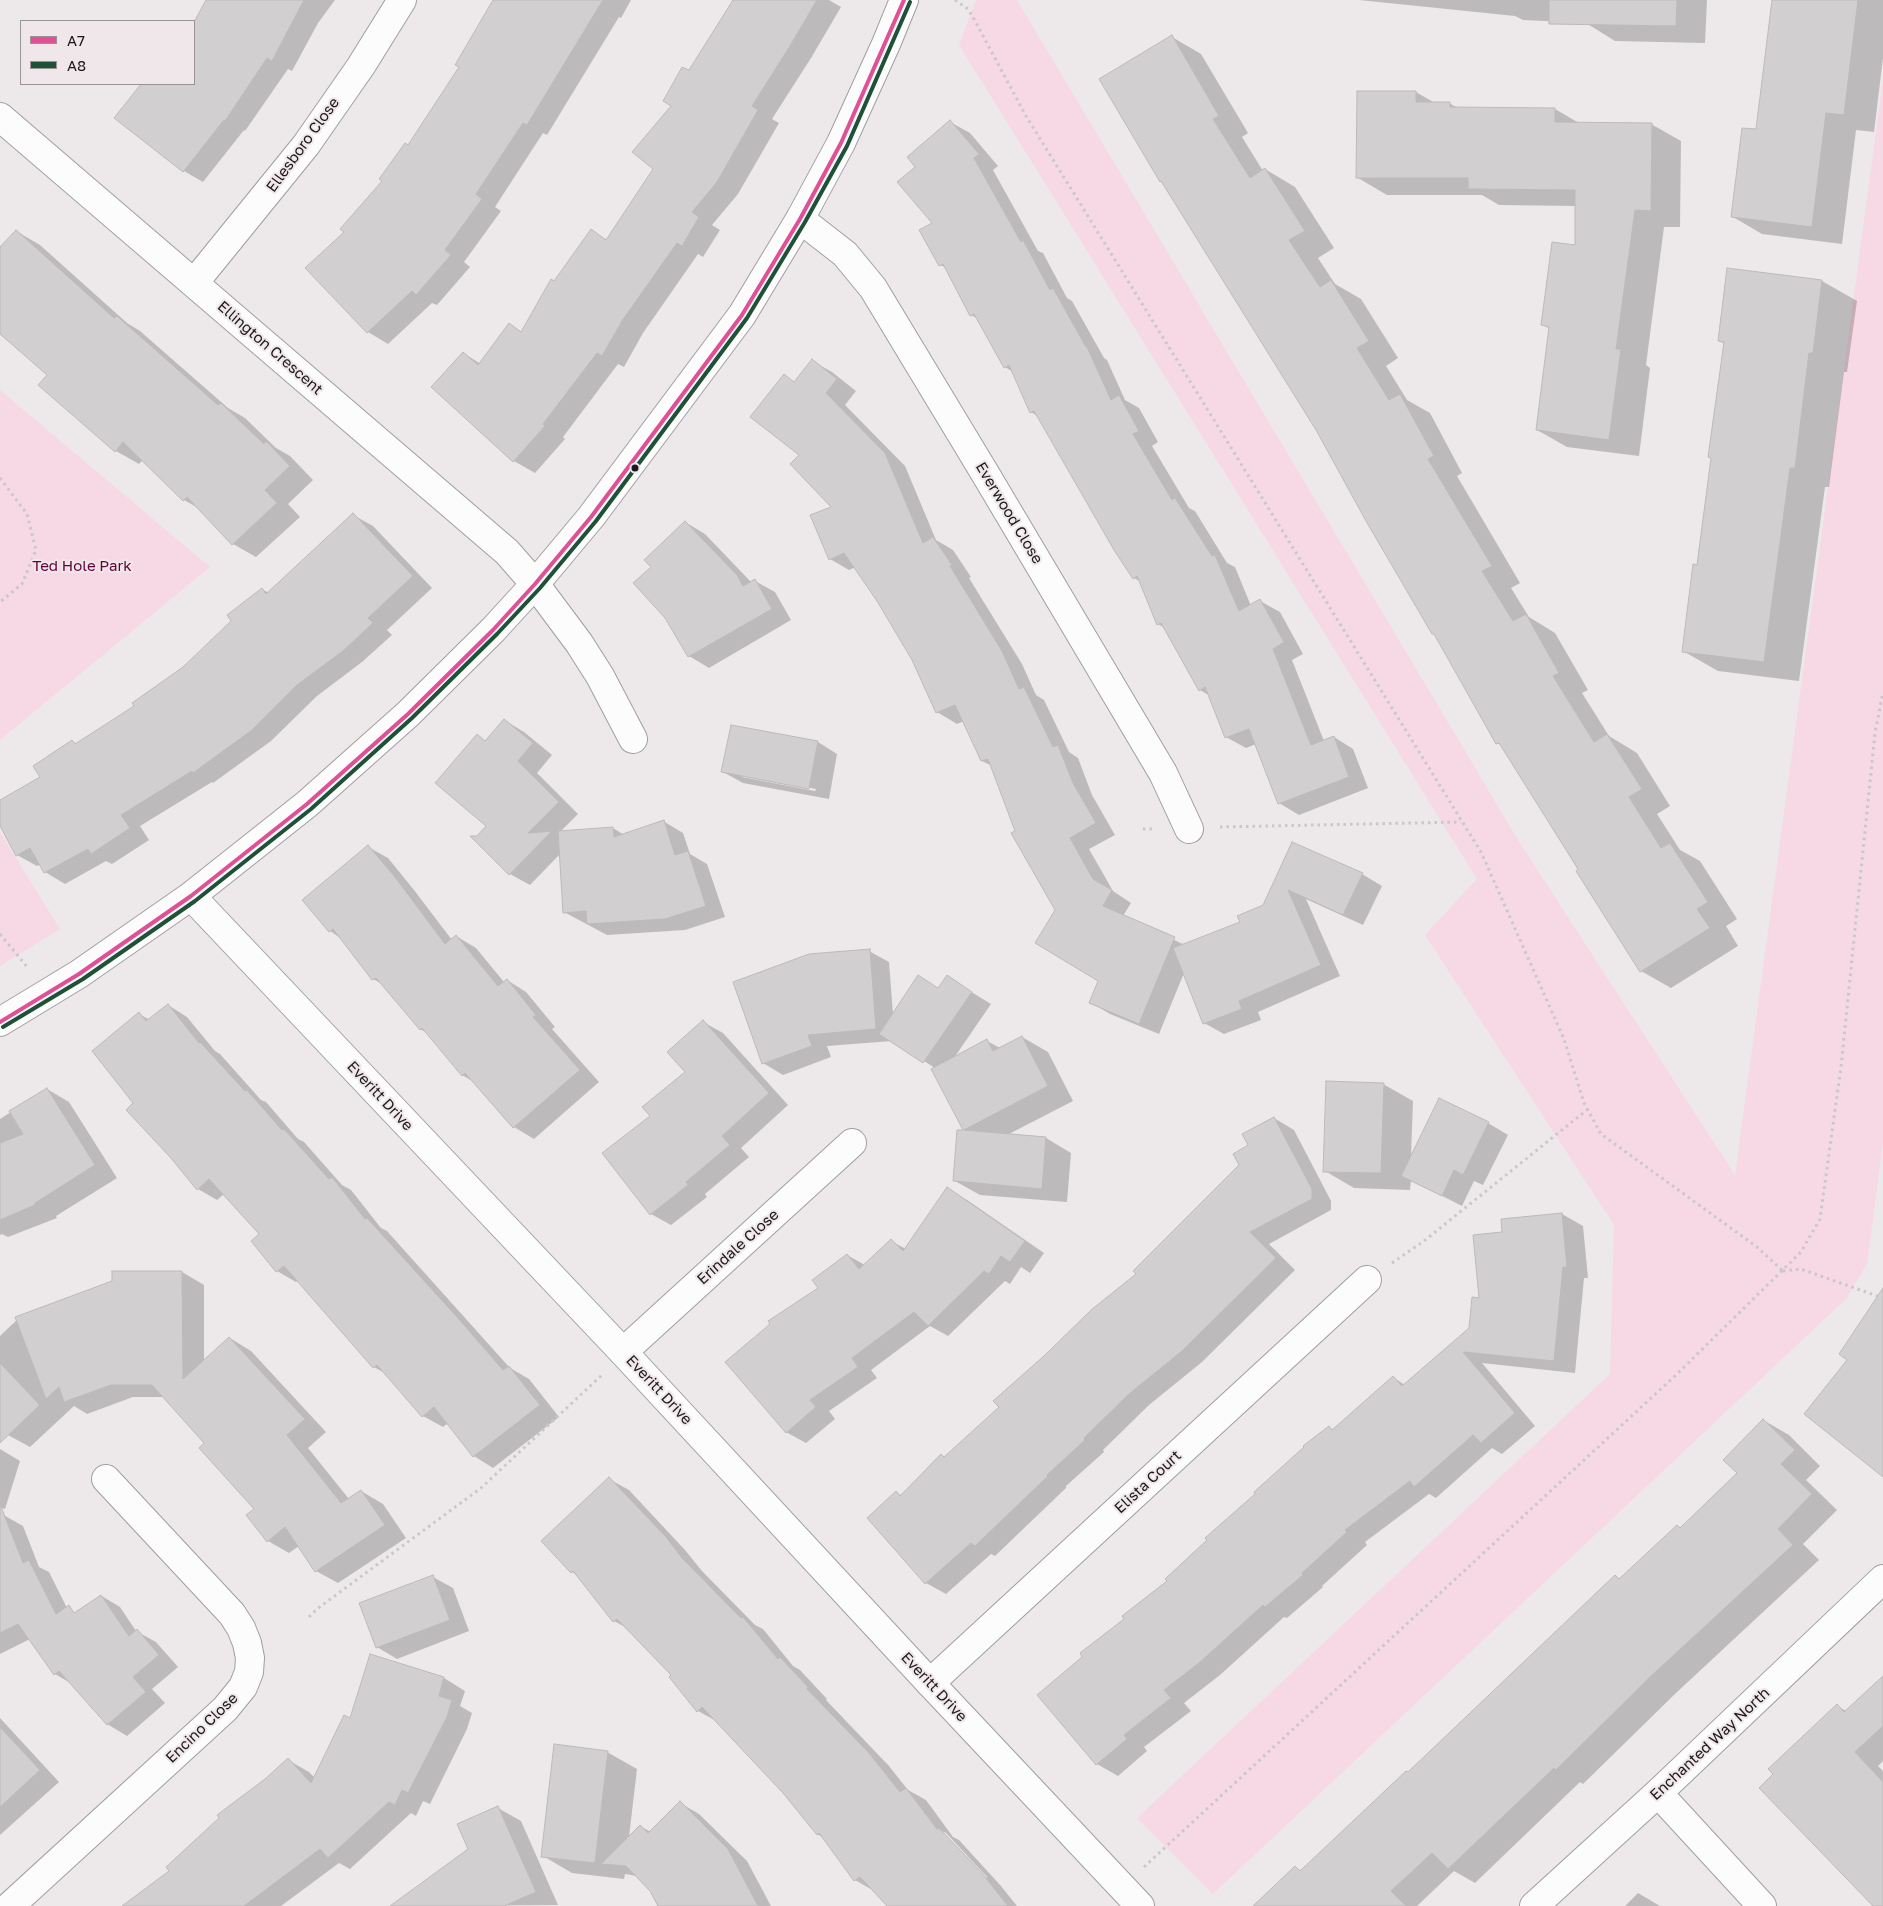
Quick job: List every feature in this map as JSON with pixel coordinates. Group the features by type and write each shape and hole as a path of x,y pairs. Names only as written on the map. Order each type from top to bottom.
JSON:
{"street":[{"name":"Ellesboro Close","path":"194,283 306,145 361,66 402,0"},
{"path":"0,1022 78,974 192,896 307,804 408,714 493,630 536,584 597,510 742,315 800,219 841,143 904,0"},
{"name":"Ellington Crescent","path":"0,117 507,552 536,584 585,651 633,739"},
{"name":"Everwood Close","path":"800,219 845,254 873,288 1163,772 1190,828"},
{"name":"Everitt Drive","path":"192,896 623,1352 930,1683 1135,1887"},
{"name":"Erindale Close","path":"623,1352 852,1143"},
{"name":"Elista Court","path":"930,1683 1367,1280"},
{"name":"Encino Close","path":"10,1906 225,1709 244,1687 248,1672 250,1658 248,1643 232,1614 106,1479"},
{"name":"Enchanted Way North","path":"1534,1906 1658,1793 1883,1579"},
{"path":"1658,1793 1762,1906"}],"path":[{"path":"955,0 968,9 1026,116 1480,852 1525,948 1564,1039 1584,1102 1601,1134 1757,1247 1783,1271 1801,1269 1883,1298"},
{"path":"0,478 26,514 36,550 22,584 0,602"},
{"path":"1135,1887 1676,1375 1801,1252 1820,1218 1841,1066 1875,733 1883,692"},
{"path":"1249,826 1462,822"},
{"path":"0,934 28,968"},
{"path":"1367,1280 1424,1240 1588,1109"},
{"path":"310,1617 316,1609 481,1488 596,1381 623,1352"}],"green space":[{"path":"976,0 1017,0 1520,843 1735,1175 1883,80 1883,1143 1867,1264 1846,1299 1213,1894 1137,1818 1610,1374 1614,1225 1425,935 1477,879 959,45"},
{"name":"Ted Hole Park","path":"0,390 210,567 0,740"},
{"path":"0,832 60,929 0,966"}],"building":[{"path":"206,0 304,0 272,61 267,58 225,121 183,172 114,118 140,85 195,85 195,20"},
{"path":"493,0 603,0 527,125 523,123 476,194 482,199 445,250 451,255 416,295 412,291 367,333 305,268 344,232 340,229 382,181 379,179 405,143 408,145 459,67 455,65"},
{"path":"733,0 817,0 752,106 758,110 717,182 692,212 699,217 682,246 677,243 622,321 602,356 597,353 543,424 545,426 513,462 431,387 463,352 478,365 509,323 521,332 551,279 554,281 591,229 606,240 653,169 632,152 671,106 663,101 682,67 689,70"},
{"path":"1549,0 1677,0 1676,26 1549,24"},
{"path":"1772,0 1858,0 1844,115 1826,113 1812,227 1731,217 1742,128 1756,129"},
{"path":"1172,35 1219,116 1213,119 1250,178 1265,168 1305,231 1289,240 1320,287 1331,280 1369,341 1357,348 1389,400 1400,394 1434,456 1428,459 1492,566 1482,571 1513,621 1526,614 1559,673 1553,676 1594,742 1607,734 1642,789 1629,797 1661,848 1670,843 1708,902 1697,909 1710,928 1640,972 1576,871 1578,869 1499,743 1496,744 1434,634 1432,634 1366,521 1316,430 1160,182 1099,79"},
{"path":"1357,91 1416,91 1416,102 1450,102 1450,107 1555,108 1555,122 1652,123 1651,211 1635,210 1616,349 1621,349 1609,440 1536,430 1549,327 1541,325 1552,242 1575,245 1575,190 1468,189 1468,178 1356,178"},
{"path":"950,120 979,154 974,158 1021,242 1023,240 1050,290 1053,288 1087,347 1111,400 1119,395 1139,431 1133,434 1172,500 1175,498 1212,556 1215,555 1239,611 1260,599 1284,642 1273,649 1311,745 1334,736 1349,777 1278,804 1249,729 1225,738 1205,687 1199,691 1161,623 1157,625 1137,576 1133,579 1114,550 1034,411 1030,413 1009,365 1004,368 974,314 970,316 943,264 939,266 919,230 932,223 897,182 915,167 907,157"},
{"path":"16,230 114,318 117,316 218,405 221,403 264,444 266,441 290,466 265,490 277,503 232,545 187,497 183,501 123,442 115,452 38,385 47,375 0,334 0,247"},
{"path":"1727,268 1822,280 1813,353 1809,353 1795,468 1790,468 1764,662 1682,652 1693,564 1697,565 1711,458 1708,457 1724,342 1718,341"},
{"path":"812,359 837,379 826,393 885,453 923,543 933,537 952,565 950,566 1002,651 1019,689 1024,687 1053,747 1058,745 1073,783 1096,823 1070,838 1093,879 1112,890 1103,906 1175,937 1139,1024 1089,1003 1098,981 1035,943 1055,910 1011,833 1015,831 988,759 981,761 955,705 936,713 912,660 877,601 844,553 829,560 810,515 831,507 790,464 799,455 750,417 784,374 794,382"},
{"path":"353,513 413,576 368,618 373,623 343,651 297,685 252,730 193,773 192,771 121,815 130,828 91,854 88,849 44,873 30,848 16,856 0,826 0,800 40,777 33,766 72,740 75,744 134,706 132,703 183,667 231,621 227,615 262,588 266,594"},
{"path":"685,521 737,575 743,586 755,579 772,609 688,657 665,618 633,583 651,567 644,560"},
{"path":"504,719 533,743 518,761 559,802 528,833 552,831 509,875 470,836 477,836 486,826 435,783 477,734 485,741"},
{"path":"731,725 818,741 809,789 721,772"},
{"path":"664,820 675,855 688,851 706,906 665,919 587,924 586,911 563,913 558,831 613,827 614,837"},
{"path":"1292,842 1363,873 1343,915 1288,890 1321,965 1239,1001 1242,1009 1203,1024 1173,948 1240,922 1237,916 1263,905"},
{"path":"368,845 395,877 445,944 456,935 498,986 507,979 536,1015 533,1017 580,1070 513,1128 465,1073 462,1076 422,1028 420,1030 376,978 372,980 333,929 329,932 302,900"},
{"path":"870,949 876,1029 808,1035 812,1046 762,1064 733,982 809,954"},
{"path":"918,975 938,988 947,975 972,992 923,1063 879,1034"},
{"path":"168,1004 199,1043 245,1091 247,1090 329,1179 332,1177 365,1219 367,1218 503,1370 509,1366 540,1405 473,1457 434,1407 422,1417 377,1365 373,1368 284,1266 276,1272 251,1241 259,1234 209,1179 197,1190 170,1157 126,1110 133,1103 92,1051 139,1012 146,1021"},
{"path":"703,1020 769,1093 722,1136 730,1145 686,1182 688,1185 650,1215 602,1153 650,1116 642,1107 685,1072 667,1052"},
{"path":"1022,1036 1048,1086 964,1130 1046,1137 1042,1189 953,1181 957,1130 963,1130 931,1069 987,1039 993,1051"},
{"path":"1326,1081 1384,1083 1381,1173 1323,1172"},
{"path":"47,1088 95,1165 35,1203 35,1205 0,1220 0,1143 23,1134 9,1111"},
{"path":"1439,1098 1489,1122 1463,1175 1454,1170 1442,1196 1401,1176"},
{"path":"1274,1117 1312,1189 1312,1199 1250,1232 1276,1258 1182,1351 1129,1394 1084,1438 1085,1440 975,1546 971,1543 925,1584 867,1518 896,1491 900,1496 941,1454 944,1457 999,1407 993,1401 1045,1355 1091,1310 1136,1274 1133,1271 1239,1165 1233,1154 1248,1145 1242,1134"},
{"path":"947,1187 1025,1241 1010,1262 1001,1256 989,1274 984,1271 928,1326 914,1312 852,1358 858,1367 810,1400 816,1407 786,1433 725,1362 770,1324 768,1321 818,1288 812,1280 847,1254 859,1269 891,1239 903,1251"},
{"path":"1562,1213 1567,1267 1563,1267 1554,1361 1463,1352 1515,1413 1481,1443 1473,1435 1414,1487 1410,1481 1345,1530 1347,1532 1302,1573 1303,1575 1265,1607 1263,1605 1199,1663 1164,1690 1171,1698 1124,1735 1127,1739 1096,1765 1037,1695 1082,1657 1080,1653 1124,1619 1122,1616 1167,1581 1165,1579 1207,1540 1205,1538 1255,1494 1254,1492 1303,1446 1329,1426 1332,1430 1393,1376 1402,1386 1469,1328 1472,1297 1479,1298 1473,1235 1502,1232 1501,1219"},
{"path":"112,1271 182,1271 183,1379 229,1337 305,1419 287,1435 341,1503 361,1490 385,1525 315,1572 285,1527 267,1542 246,1515 254,1509 199,1448 204,1443 152,1385 111,1385 64,1402 59,1387 46,1399 15,1317 112,1281"},
{"path":"1883,1288 1883,1477 1804,1414 1847,1360 1839,1354"},
{"path":"0,1363 40,1405 0,1443"},
{"path":"1763,1419 1795,1450 1781,1464 1812,1494 1778,1529 1793,1545 1649,1678 1556,1770 1554,1768 1448,1869 1432,1853 1391,1891 1406,1906 1253,1906 1295,1866 1300,1871 1406,1771 1408,1772 1615,1575 1619,1579 1677,1525 1680,1528 1737,1473 1723,1460"},
{"path":"609,1477 666,1537 682,1558 741,1618 743,1617 778,1659 780,1657 808,1687 807,1689 869,1753 900,1792 906,1788 937,1829 939,1828 982,1873 1008,1906 887,1906 860,1877 854,1881 819,1833 817,1835 783,1793 702,1707 697,1712 669,1677 671,1675 617,1619 613,1622 573,1571 571,1573 541,1541"},
{"path":"0,1509 2,1509 23,1563 29,1560 56,1614 69,1605 74,1613 101,1595 129,1636 137,1629 159,1655 133,1677 146,1692 107,1725 59,1671 54,1675 18,1624 0,1633"},
{"path":"433,1575 450,1620 376,1648 359,1603"},
{"path":"370,1654 444,1677 439,1696 452,1700 447,1717 408,1793 402,1790 395,1805 389,1802 328,1858 320,1849 244,1906 122,1906 169,1871 166,1867 219,1818 217,1815 265,1779 288,1758 311,1783 344,1715 350,1718"},
{"path":"1883,1676 1883,1726 1855,1752 1883,1782 1883,1906 1873,1906 1759,1788 1773,1774 1768,1769 1837,1704 1844,1712"},
{"path":"0,1727 40,1770 0,1807"},
{"path":"554,1744 608,1751 595,1863 541,1857"},
{"path":"680,1801 728,1849 758,1906 658,1906 650,1891 626,1866 601,1864 640,1825 648,1833"},
{"path":"498,1806 536,1892 504,1906 390,1906 468,1849 457,1824"}],"transit line":[{"name":"A7","path":"0,1022 79,974 191,896 307,804 408,714 493,630 535,584 591,517 742,315 800,219 841,143 904,0"},
{"name":"A8","path":"3,1027 83,979 195,901 311,809 412,718 497,634 540,588 596,521 747,318 805,222 847,146 910,2"}]}
